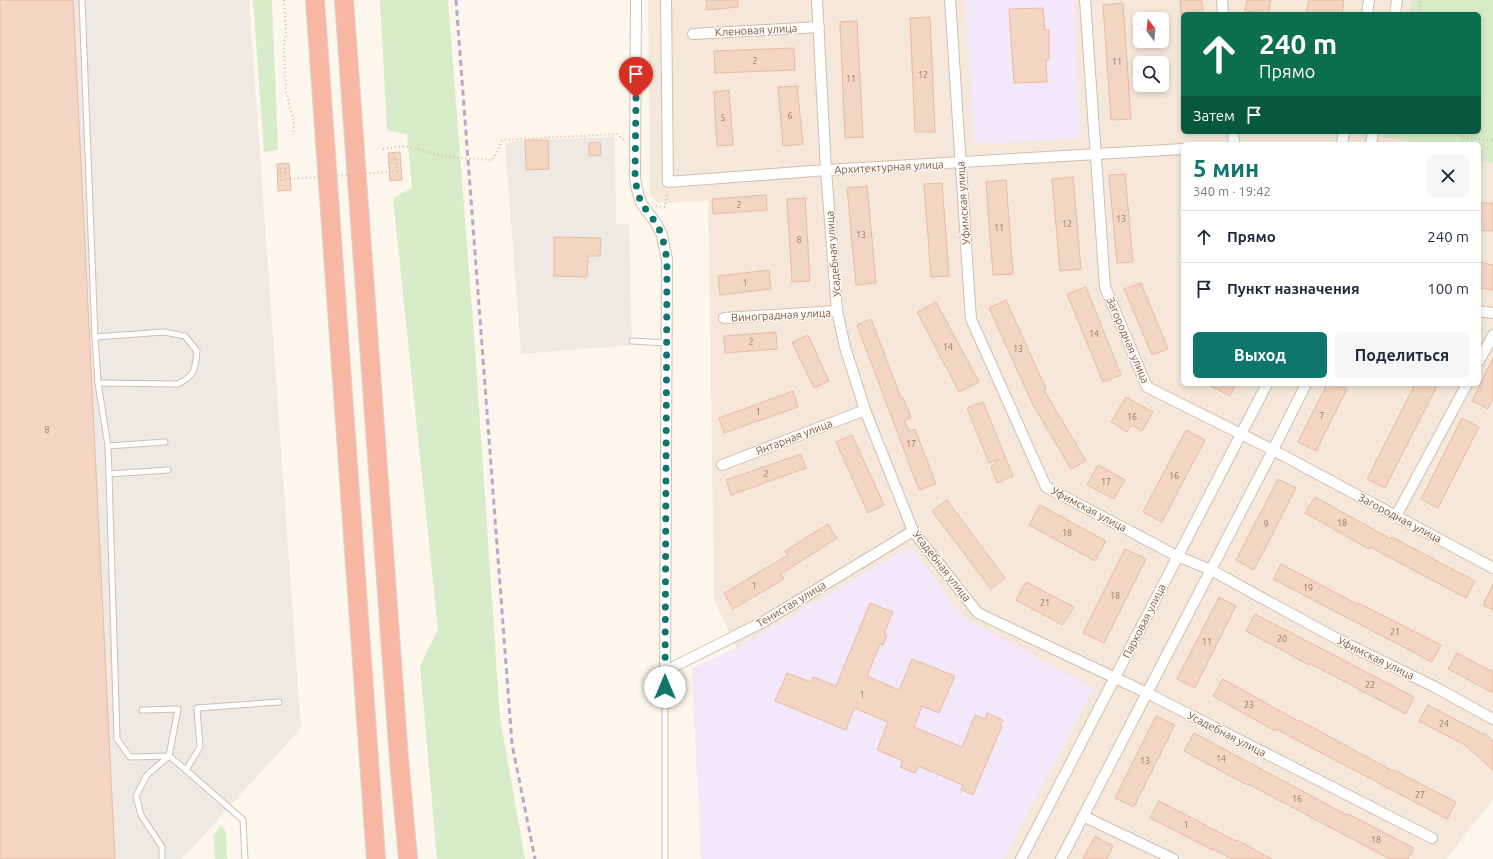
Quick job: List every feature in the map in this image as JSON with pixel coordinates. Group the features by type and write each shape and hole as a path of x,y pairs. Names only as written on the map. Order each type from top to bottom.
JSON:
{"highway":[{"path":"315,0 376,859"},
{"path":"344,0 408,859"}],"street":[{"path":"636,0 635,177 641,203 656,223 662,235 667,259 665,671"},
{"name":"Архитектурная улица","path":"666,0 668,182 826,170 1181,149"},
{"name":"Усадебная улица","path":"817,0 826,170 838,311 845,347 865,410 913,531 978,613 1115,678 1432,838"},
{"name":"Уфимская улица","path":"950,0 971,319 1046,487 1177,556 1211,570 1340,640 1435,687 1493,719"},
{"name":"Загородная улица","path":"1085,0 1105,286 1147,387 1241,433 1493,568"},
{"path":"1367,12 1369,0"},
{"path":"1395,12 1397,0"},
{"name":"Кленовая улица","path":"693,34 819,27"},
{"path":"1481,310 1493,313"},
{"name":"Виноградная улица","path":"724,318 838,311"},
{"path":"1481,357 1493,335"},
{"name":"Парковая улица","path":"1021,859 1265,386"},
{"path":"1061,859 1305,386"},
{"path":"1396,516 1465,386"},
{"name":"Янтарная улица","path":"722,465 865,410"},
{"name":"Тенистая улица","path":"665,671 763,622 913,531"},
{"path":"1083,816 1173,859"}],"lane":[{"path":"82,0 95,337 98,383 108,446 117,740 130,757 169,756 243,820 245,859"},
{"path":"95,337 164,332 185,336 197,351 196,367 190,378 178,384 98,383"},
{"path":"632,341 667,343"},
{"path":"108,446 165,442"},
{"path":"109,474 168,470"},
{"path":"665,671 665,859"},
{"path":"186,770 200,747 198,708 279,702"},
{"path":"142,710 178,709 169,756 147,775 136,796 141,815 162,847 162,859"}],"path":[{"path":"284,0 286,31 284,45 286,92 294,122 293,136"},
{"path":"1418,12 1421,0"},
{"path":"383,149 405,146 447,158 492,160 498,152 502,140 617,134"},
{"path":"1454,134 1464,137 1493,141"},
{"path":"290,172 285,172 285,169 280,169 281,180 397,171 396,157 392,157 392,163 388,163"}],"shaded area":[{"path":"0,0 249,0 301,728 182,859 0,859"},
{"path":"648,0 1493,0 1493,799 1447,859 701,859 692,668 736,648 714,599 708,201 659,203 650,195"},
{"path":"965,0 1074,0 1081,138 974,144"},
{"path":"615,137 616,224 629,224 632,345 521,354 505,143 525,140"},
{"path":"911,546 962,616 1094,689 1004,859 701,859 692,668 736,648"}],"green space":[{"path":"253,0 272,0 278,150 264,152"},
{"path":"380,0 448,0 475,348 500,718 525,859 437,859 420,666 438,629 393,198 412,188 407,134 387,130"},
{"path":"1412,0 1493,0 1493,163 1481,162 1481,142 1412,142 1385,137 1386,134 1481,134 1481,12 1409,12"},
{"path":"221,826 226,832 227,859 215,859 213,835"}],"building":[{"path":"0,0 73,0 115,859 0,859"},
{"path":"706,0 738,0 738,7 707,10"},
{"path":"1180,0 1202,0 1203,12 1181,12 1181,14"},
{"path":"1247,0 1271,0 1268,12 1245,11"},
{"path":"1309,0 1344,0 1342,12 1306,12"},
{"path":"1123,3 1131,119 1111,120 1103,5"},
{"path":"1043,8 1045,30 1049,30 1049,60 1046,60 1047,82 1014,83 1009,9"},
{"path":"930,17 935,132 915,132 910,18"},
{"path":"857,21 863,137 845,138 840,22"},
{"path":"794,48 795,70 715,73 714,51"},
{"path":"797,86 803,144 783,146 778,87"},
{"path":"729,90 733,145 717,146 714,92"},
{"path":"525,140 548,140 549,169 526,170"},
{"path":"600,142 601,155 589,156 589,143"},
{"path":"400,152 402,180 390,181 388,153"},
{"path":"289,163 291,190 278,191 277,164"},
{"path":"1125,174 1133,262 1117,263 1109,175"},
{"path":"1073,177 1081,269 1060,271 1052,179"},
{"path":"1006,180 1013,274 993,275 986,182"},
{"path":"942,183 949,276 931,277 924,184"},
{"path":"867,186 876,283 856,285 847,188"},
{"path":"766,195 767,210 713,214 712,199"},
{"path":"805,198 810,281 792,282 787,199"},
{"path":"1481,203 1493,203 1493,231 1481,230"},
{"path":"554,237 601,238 600,256 588,256 587,277 554,276"},
{"path":"1481,262 1493,265 1493,290 1481,288"},
{"path":"769,270 771,289 720,295 718,276"},
{"path":"1141,283 1168,349 1152,355 1124,289"},
{"path":"1086,287 1121,375 1103,382 1067,294"},
{"path":"1006,300 1046,389 1044,390 1086,461 1071,469 1033,405 989,308"},
{"path":"936,302 979,382 959,392 917,312"},
{"path":"871,319 901,398 903,398 911,417 904,421 909,431 915,429 936,484 919,490 857,325"},
{"path":"776,332 777,349 725,353 724,336"},
{"path":"808,335 829,381 814,388 792,342"},
{"path":"1493,358 1493,399 1488,409 1472,401 1479,386 1481,386 1481,383"},
{"path":"1211,386 1235,386 1230,396"},
{"path":"1326,386 1341,386 1347,389 1316,451 1298,442"},
{"path":"1414,386 1437,386 1385,488 1367,479"},
{"path":"793,391 798,407 724,433 719,418"},
{"path":"1126,397 1153,412 1142,431 1132,425 1127,432 1111,422"},
{"path":"983,402 1013,476 997,483 991,467 1000,459 989,463 967,408"},
{"path":"1462,418 1479,427 1438,508 1421,499"},
{"path":"1186,430 1205,440 1162,522 1143,512"},
{"path":"852,435 884,505 868,513 836,442"},
{"path":"801,454 806,468 731,495 726,480"},
{"path":"1098,465 1125,480 1114,499 1087,485"},
{"path":"1278,479 1296,488 1254,570 1236,560"},
{"path":"1315,497 1391,539 1392,537 1475,581 1466,598 1370,547 1369,549 1305,513"},
{"path":"947,500 1005,578 991,589 932,511"},
{"path":"1040,505 1106,541 1095,561 1029,525"},
{"path":"828,524 837,538 781,574 784,579 733,609 724,593 788,555 785,551"},
{"path":"1125,549 1146,559 1104,643 1083,633"},
{"path":"1281,564 1357,604 1358,603 1441,645 1432,662 1273,579"},
{"path":"1026,582 1074,607 1062,625 1016,600"},
{"path":"1493,584 1493,610 1483,605"},
{"path":"1219,597 1236,606 1195,688 1177,679"},
{"path":"870,603 893,612 884,634 887,635 883,645 880,644 867,676 899,690 912,659 955,676 939,713 922,706 914,727 962,747 975,715 985,719 987,713 1003,720 1000,725 1002,726 973,795 961,790 963,785 918,766 915,773 900,767 903,761 877,750 888,722 854,708 846,730 775,701 787,673 811,682 813,677 836,686"},
{"path":"1255,614 1414,697 1406,714 1246,631"},
{"path":"1457,653 1493,672 1493,693 1448,669"},
{"path":"1223,679 1298,721 1299,720 1393,771 1394,770 1456,802 1447,819 1276,729 1275,731 1213,696"},
{"path":"1428,705 1483,734 1484,733 1493,741 1493,770 1465,745 1419,721"},
{"path":"1156,716 1175,725 1134,807 1115,798"},
{"path":"1194,733 1347,815 1348,814 1414,848 1408,859 1390,859 1184,751"},
{"path":"1159,801 1272,859 1232,859 1150,818"},
{"path":"1095,836 1113,846 1107,859 1083,859"}],"railway":[{"path":"456,0 512,744 535,859"}],"route":[{"path":"636,98 635,177 637,190 641,203 656,223 662,235 667,259 665,687"}]}
